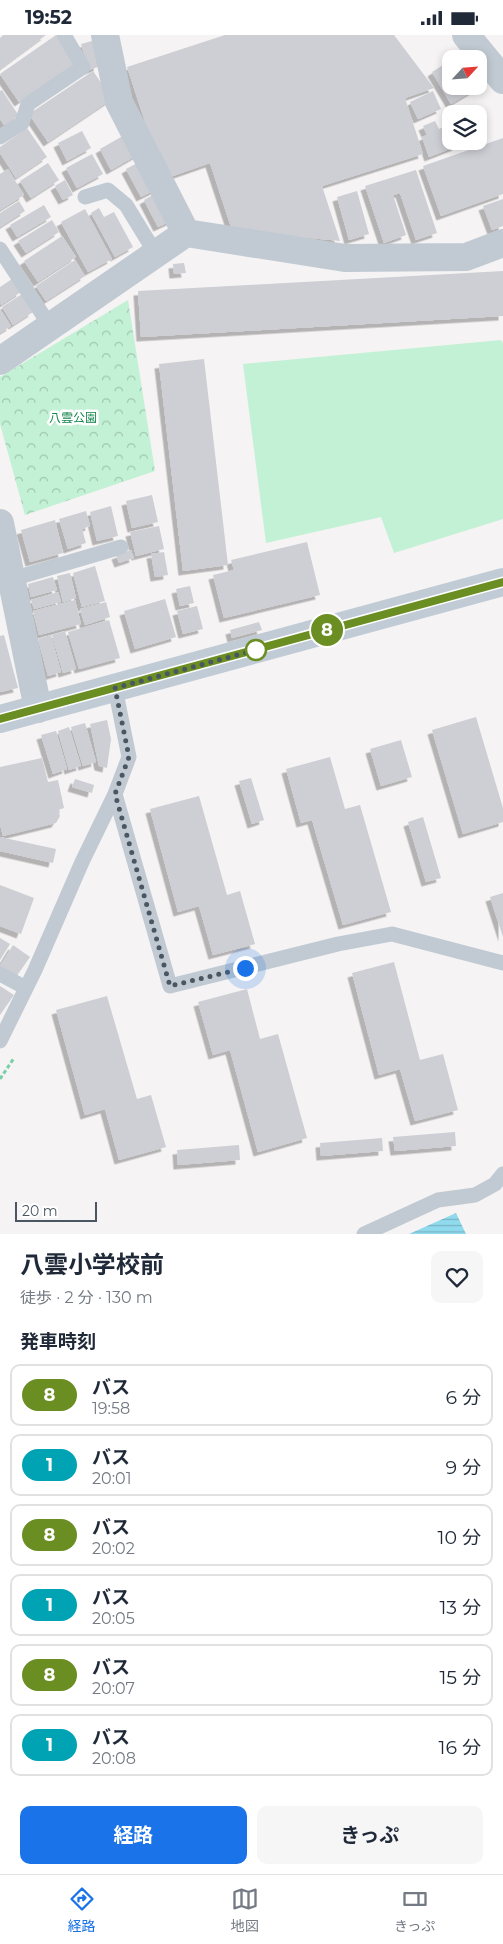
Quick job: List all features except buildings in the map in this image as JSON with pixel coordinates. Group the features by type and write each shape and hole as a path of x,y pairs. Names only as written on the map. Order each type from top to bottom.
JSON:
{"main road":[{"path":"0,719 503,582"}],"street":[{"path":"104,35 120,103 186,233"},
{"path":"466,35 503,80"},
{"path":"0,361 186,233 345,259 466,257 503,243"},
{"path":"0,523 38,709"}],"lane":[{"path":"0,137 22,123 28,104 83,67 64,35"},
{"path":"85,197 108,190 126,205 156,254"},
{"path":"0,249 50,326"},
{"path":"12,579 121,547"},
{"path":"0,1041 115,794 129,757 115,688"},
{"path":"115,794 170,986 338,944 392,934 503,963"},
{"path":"0,973 26,988"},
{"path":"364,1234 438,1200 475,1195 488,1189 503,1174"}],"green space":[{"name":"八雲公園","path":"128,300 155,471 25,515 0,424 0,377"},
{"path":"501,340 503,343 503,519 394,553 381,517 266,543 243,364"}],"water":[{"path":"456,1213 466,1234 409,1234"}],"bus line":[{"name":"8","path":"0,719 503,582"}],"route":[{"path":"245,968 170,986 115,794 129,757 115,688 263,648 256,650"}]}
